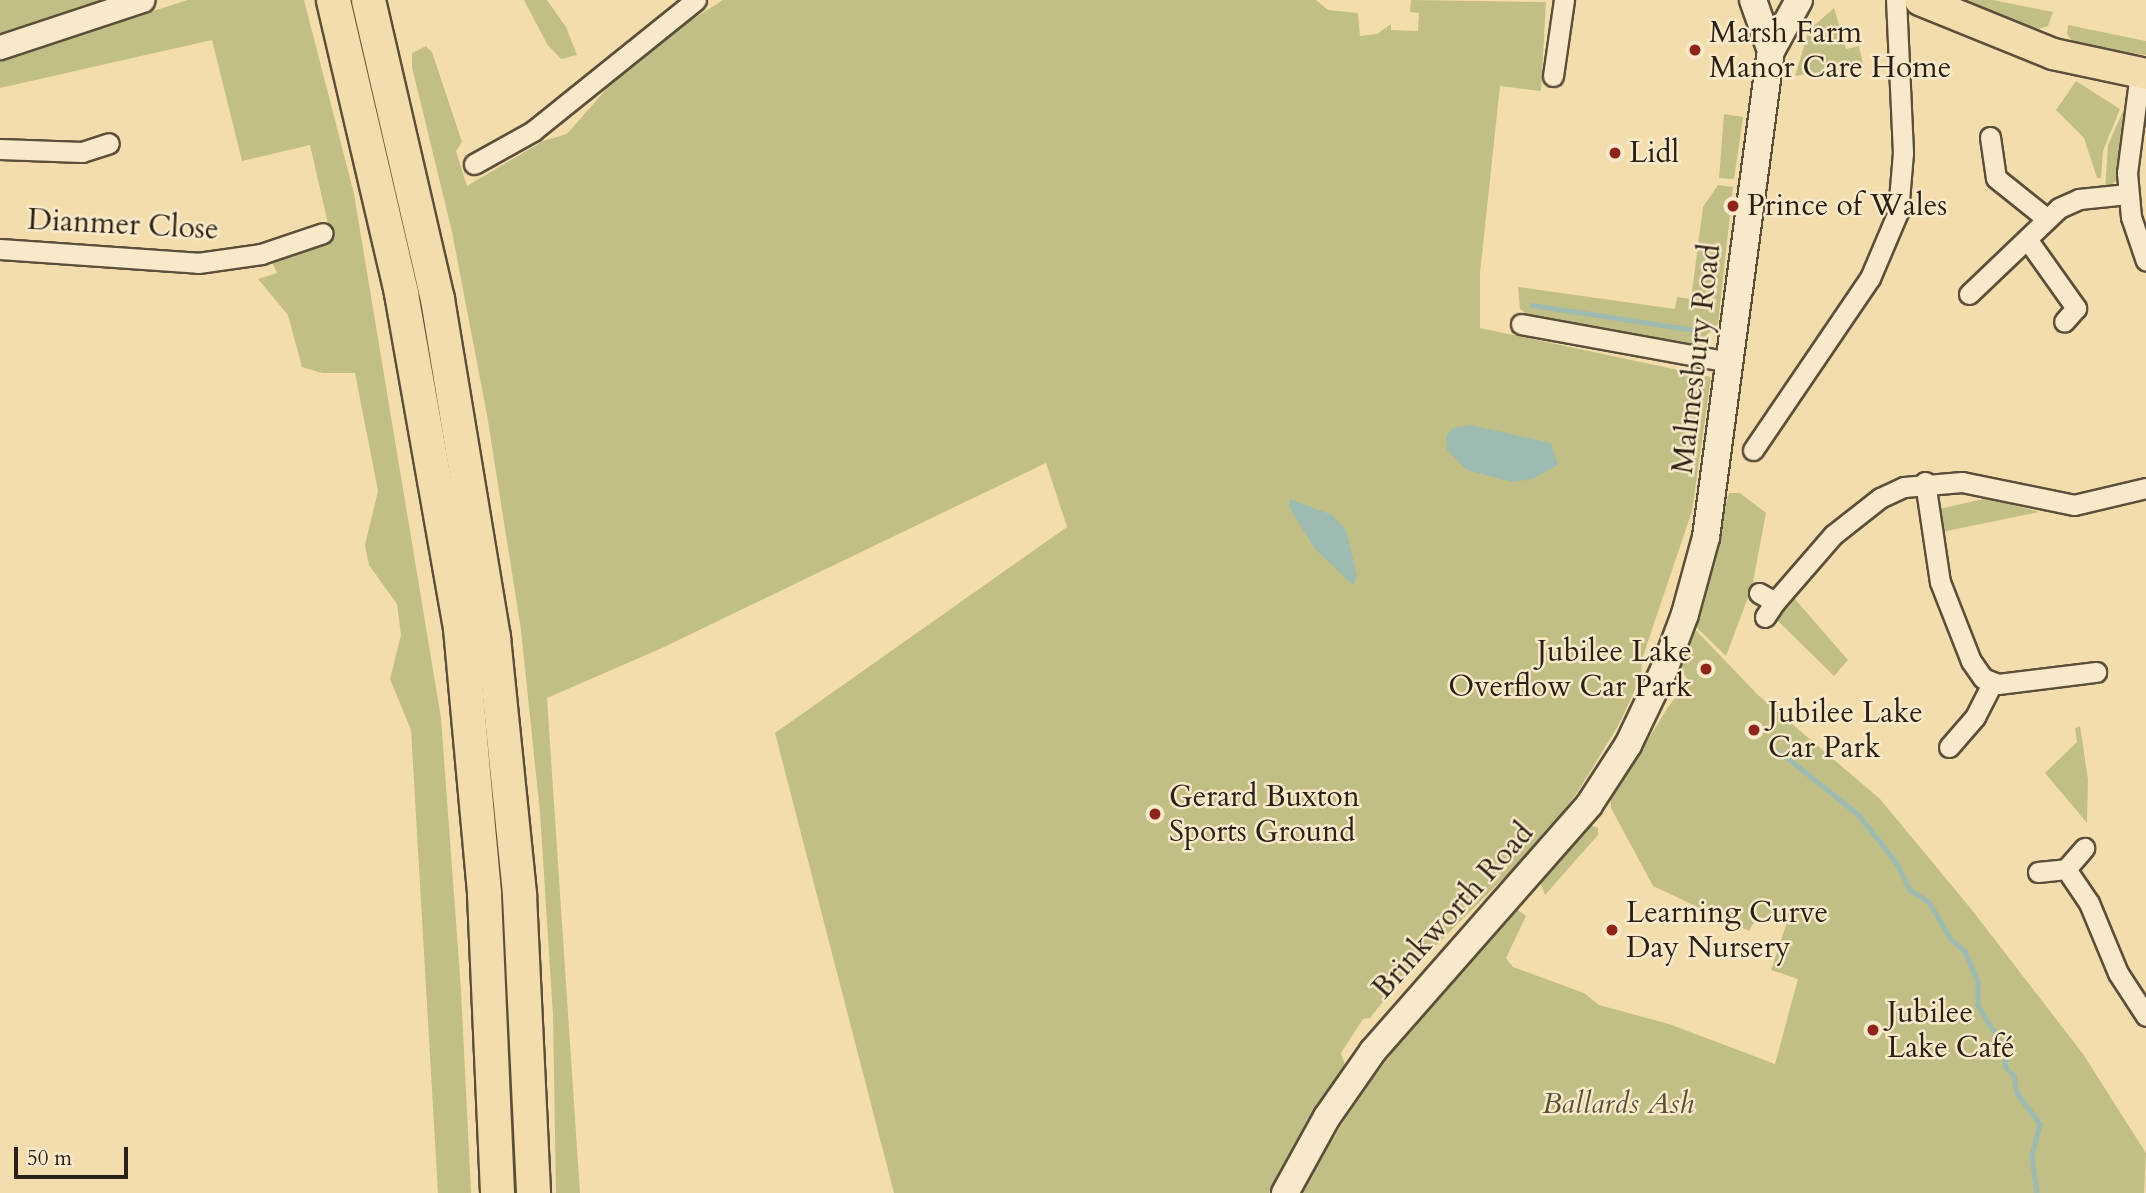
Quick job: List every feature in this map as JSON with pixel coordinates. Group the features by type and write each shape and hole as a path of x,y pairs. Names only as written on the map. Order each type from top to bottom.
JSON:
{"highway":[{"path":"333,0 401,293 460,628 486,933 497,1193"},
{"path":"368,0 436,299 493,637 519,895 533,1193"}],"main road":[{"path":"1753,0 1771,51"},
{"path":"1771,51 1799,0"},
{"path":"1920,0 2053,54 2143,73"},
{"name":"Malmesbury Road","path":"1664,670 1703,553 1731,362 1771,51"},
{"name":"Brinkworth Road","path":"1285,1193 1327,1117 1373,1051 1589,805 1628,746 1664,670"}],"street":[{"path":"0,47 142,0"},
{"path":"474,164 533,131 696,0"},
{"path":"1553,76 1564,0"},
{"path":"1753,450 1870,278 1898,212 1903,153 1896,0"},
{"path":"2143,73 2128,194 2146,261"},
{"path":"1990,137 1996,178 2046,218"},
{"path":"0,149 82,152 109,143"},
{"path":"1969,295 2046,218 2080,199 2128,194"},
{"name":"Dianmer Close","path":"0,248 198,263 261,254 323,233"},
{"path":"2027,239 2076,308 2064,323"},
{"path":"1521,324 1731,362"},
{"path":"1925,482 1940,582 1971,661 1992,683"},
{"path":"1766,604 1851,519 1880,498 1925,482 1962,482 2074,505 2146,488"},
{"path":"1992,683 2096,672"},
{"path":"1949,747 1976,717 1992,683"},
{"path":"2038,872 2066,869 2084,848"},
{"path":"2066,869 2089,902 2118,974 2146,1016"}],"green space":[{"path":"0,0 124,0 0,40"},
{"path":"188,0 304,0 354,194 441,718 461,990 471,1193 438,1193 411,730 390,679 401,635 397,604 369,565 365,545 378,491 355,373 322,373 302,367 288,315 258,279 277,273 271,260 331,237 310,145 242,161 212,40 0,88 0,59"},
{"path":"524,0 547,0 566,27 577,55 561,59 547,44"},
{"path":"723,0 1316,0 1328,10 1358,13 1360,36 1377,34 1391,24 1391,30 1418,31 1419,13 1410,12 1411,0 1546,2 1541,91 1500,86 1480,273 1480,328 1711,377 1692,511 1642,659 1641,677 1618,726 1577,793 1539,843 1398,983 1370,1018 1363,1019 1341,1053 1345,1065 1269,1193 894,1193 775,733 1067,527 1046,463 662,648 547,698 580,1193 556,1193 553,1015 540,813 521,630 487,415 452,232 412,67 412,53 426,46 432,52 462,142 456,151 467,186 543,141 567,134 636,55"},
{"path":"1949,0 1993,0 2053,12 2048,26 2039,29"},
{"path":"1834,8 1846,49 1859,46 1863,65 1795,76 1809,30"},
{"path":"2068,25 2146,41 2146,55 2075,45 2067,34"},
{"path":"2076,81 2120,109 2103,151 2101,178 2097,178 2084,138 2056,110"},
{"path":"2124,109 2118,179 2105,190 2108,145"},
{"path":"1724,114 1743,117 1734,179 1719,178"},
{"path":"1718,185 1733,187 1718,324 1701,341 1686,345 1533,319 1520,309 1518,287 1675,309 1677,297 1691,299 1703,207"},
{"path":"1729,493 1740,493 1766,513 1752,587 1726,656 1691,622"},
{"path":"1988,498 2039,512 1942,532 1939,509"},
{"path":"1794,598 1848,660 1834,676 1777,620"},
{"name":"Ballards Ash","path":"1689,623 1758,695 1880,799 1972,910 2083,1054 2146,1153 2144,1193 1298,1193 1367,1085 1449,981 1503,920 1518,910 1526,916 1506,958 1513,967 1584,993 1599,1005 1669,1024 1775,1064 1798,979 1771,970 1787,922 1757,917 1749,931 1653,886 1611,808 1611,800 1668,707 1689,681 1677,665"},
{"path":"2080,726 2088,779 2087,823 2045,773 2077,742 2075,728"},
{"path":"1585,823 1598,828 1598,835 1545,895 1539,879"}],"water":[{"path":"1470,425 1551,443 1558,465 1532,479 1512,482 1467,470 1447,450 1446,436 1453,428"},
{"path":"1290,499 1332,515 1346,530 1357,576 1353,585 1315,549 1289,507"}],"waterway":[{"path":"1532,305 1696,330"},
{"path":"1780,752 1859,815 1898,865 1910,890 1929,902 1951,939 1965,951 1978,982 1978,1005 2005,1050 2006,1067 2014,1076 2017,1093 2040,1124 2032,1157 2037,1193"}],"place":[{"name":"Marsh Farm Manor Care Home","path":"1695,50"},
{"name":"Lidl","path":"1615,153"},
{"name":"Prince of Wales","path":"1733,206"},
{"name":"Jubilee Lake Overflow Car Park","path":"1706,669"},
{"name":"Jubilee Lake Car Park","path":"1754,730"},
{"name":"Gerard Buxton Sports Ground","path":"1155,814"},
{"name":"Learning Curve Day Nursery","path":"1612,930"},
{"name":"Jubilee Lake Café","path":"1873,1030"}]}
